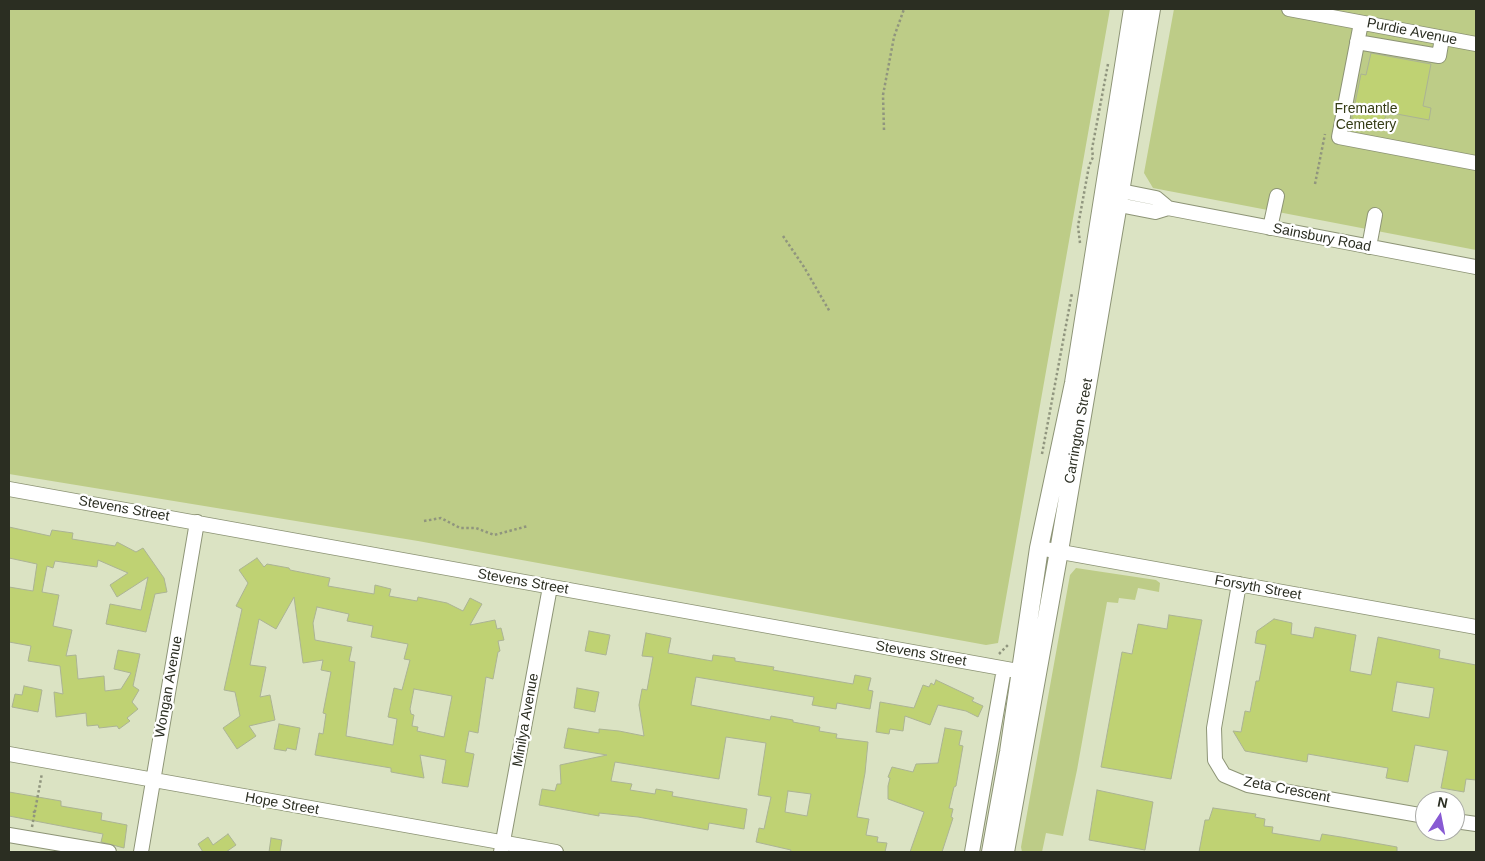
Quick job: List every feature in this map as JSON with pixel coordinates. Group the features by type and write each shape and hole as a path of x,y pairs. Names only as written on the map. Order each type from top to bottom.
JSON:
{"main road":[{"name":"Carrington Street","path":"1005,852 1014,671 1059,551 1110,196 1134,9"},
{"name":"Carrington Street","path":"990,852 1014,671 1074,383 1110,196 1151,9"}],"street":[{"name":"Purdie Avenue","path":"1289,9 1476,44"},
{"path":"1361,22 1339,137 1476,163"},
{"path":"1357,42 1439,56 1442,38"},
{"name":"Sainsbury Road","path":"1110,196 1154,212 1168,208 1476,267"},
{"path":"1270,228 1276,196"},
{"path":"1369,247 1375,215"},
{"name":"Stevens Street","path":"9,489 1014,671"},
{"name":"Wongan Avenue","path":"141,852 197,522"},
{"name":"Forsyth Street","path":"1039,548 1476,627"},
{"name":"Zeta Crescent","path":"1238,584 1214,728 1215,760 1224,775 1248,785 1415,814"},
{"name":"Minilya Avenue","path":"502,848 550,587"},
{"path":"972,852 1014,671"},
{"name":"Hope Street","path":"9,754 502,848 556,852"},
{"path":"9,835 109,852"}],"path":[{"path":"884,130 883,94 894,38 904,9"},
{"path":"1079,245 1078,226 1089,166 1093,157 1092,149 1109,56"},
{"path":"783,236 804,267 830,312"},
{"path":"1042,458 1073,286"},
{"path":"424,520 440,518 460,528 476,528 494,535 528,526"},
{"path":"1010,636 1008,648 998,655 1014,671"},
{"path":"35,813 42,773"},
{"path":"30,838 37,802"}],"green space":[{"path":"9,9 1110,9 998,643 986,645 418,541 9,474"},
{"name":"Fremantle Cemetery","path":"1174,9 1476,9 1476,250 1153,188 1144,173"},
{"path":"1076,568 1156,580 1160,583 1159,592 1138,588 1135,600 1119,598 1118,603 1107,602 1077,770 1063,836 1046,833 1042,852 1022,852 1021,847 1070,575"}],"building":[{"path":"1371,53 1431,64 1423,106 1431,108 1429,120 1386,112 1384,126 1352,120 1350,127 1361,74 1366,75"},
{"path":"9,527 50,536 52,530 73,533 72,539 115,546 117,542 136,552 143,548 164,578 167,592 155,594 146,632 106,624 110,604 141,610 148,577 117,597 110,585 128,573 98,560 97,567 55,561 53,568 47,566 42,592 59,595 53,626 72,630 66,656 76,655 78,679 104,676 105,691 121,689 131,673 114,669 118,650 140,654 133,686 139,690 132,702 138,709 127,718 130,721 119,729 117,726 99,728 98,725 87,726 86,713 56,717 54,692 63,694 60,666 28,661 31,646 9,642 9,587 33,591 37,564 9,558"},
{"path":"257,558 264,567 267,564 330,578 328,586 374,594 375,585 391,589 389,596 417,601 418,597 447,603 463,611 470,598 482,604 470,625 495,620 497,629 501,628 504,640 498,641 500,651 498,652 493,679 486,677 478,733 469,731 465,752 474,754 468,787 442,783 446,760 420,755 424,778 391,772 391,768 315,755 319,733 323,734 326,714 323,713 331,672 321,670 323,660 303,663 294,597 276,629 259,619 250,665 266,667 260,697 270,695 275,720 249,726 256,736 237,749 223,728 240,716 235,692 224,690 242,609 236,606 248,583 239,570","holes":["317,607 349,614 347,621 373,626 371,637 408,644 404,659 410,660 402,690 394,688 388,717 397,719 393,745 346,736 355,662 349,661 352,647 315,640 313,623","414,689 452,696 444,737 417,731 418,727 412,726 414,715 411,714 410,709"]},
{"path":"1169,615 1202,620 1171,779 1101,767 1122,652 1132,654 1138,624 1167,629"},
{"path":"1274,619 1292,623 1291,634 1313,638 1315,627 1356,635 1350,671 1371,675 1378,637 1440,650 1439,658 1476,665 1476,780 1466,779 1464,791 1441,788 1448,751 1415,745 1408,782 1386,778 1388,768 1308,754 1307,762 1245,751 1233,731 1241,732 1245,711 1250,712 1256,681 1259,681 1266,645 1255,643 1257,631","holes":["1397,682 1434,688 1429,718 1392,711"]},
{"path":"589,631 610,635 606,655 585,651"},
{"path":"646,633 671,638 668,653 712,661 713,655 735,658 735,661 774,667 773,670 853,684 855,675 871,678 868,690 873,691 870,709 837,703 836,709 812,705 814,697 696,677 691,705 770,720 771,716 793,720 793,722 820,727 819,731 837,734 836,738 868,742 865,773 857,817 869,819 866,835 878,837 877,842 887,843 885,852 790,852 791,850 756,842 759,828 764,829 771,797 758,795 766,743 726,737 719,779 615,762 611,781 632,784 630,790 655,794 656,789 673,792 672,796 747,809 744,829 709,823 708,830 638,817 599,813 599,816 539,805 542,789 555,791 557,784 561,784 560,765 607,755 564,748 568,728 599,733 599,729 619,731 644,736 639,705 642,689 647,690 653,657 642,656","holes":["788,791 811,794 807,816 785,812"]},
{"path":"936,680 974,698 972,701 983,706 978,717 966,711 938,705 930,725 905,716 903,731 890,729 889,734 876,732 880,702 914,708 923,685 929,687 931,683 934,685"},
{"path":"24,686 42,690 38,712 12,707 15,694 22,695"},
{"path":"577,688 599,692 595,712 574,708"},
{"path":"279,724 300,728 296,750 287,748 286,751 274,749"},
{"path":"945,728 962,731 959,745 963,746 956,786 954,787 949,808 953,809 951,817 953,818 942,852 910,852 924,812 888,799 890,778 888,777 892,767 913,772 916,764 938,763"},
{"path":"1097,790 1153,802 1145,850 1089,840"},
{"path":"9,792 61,801 61,806 102,813 101,820 127,825 124,848 101,842 103,834 9,816"},
{"path":"1213,808 1256,814 1255,817 1265,819 1264,826 1273,827 1272,833 1320,841 1322,834 1397,847 1397,852 1199,852 1205,820 1209,820"},
{"path":"228,834 236,845 226,852 203,852 198,844 208,837 213,845"},
{"path":"271,838 282,840 280,852 269,852"}]}
